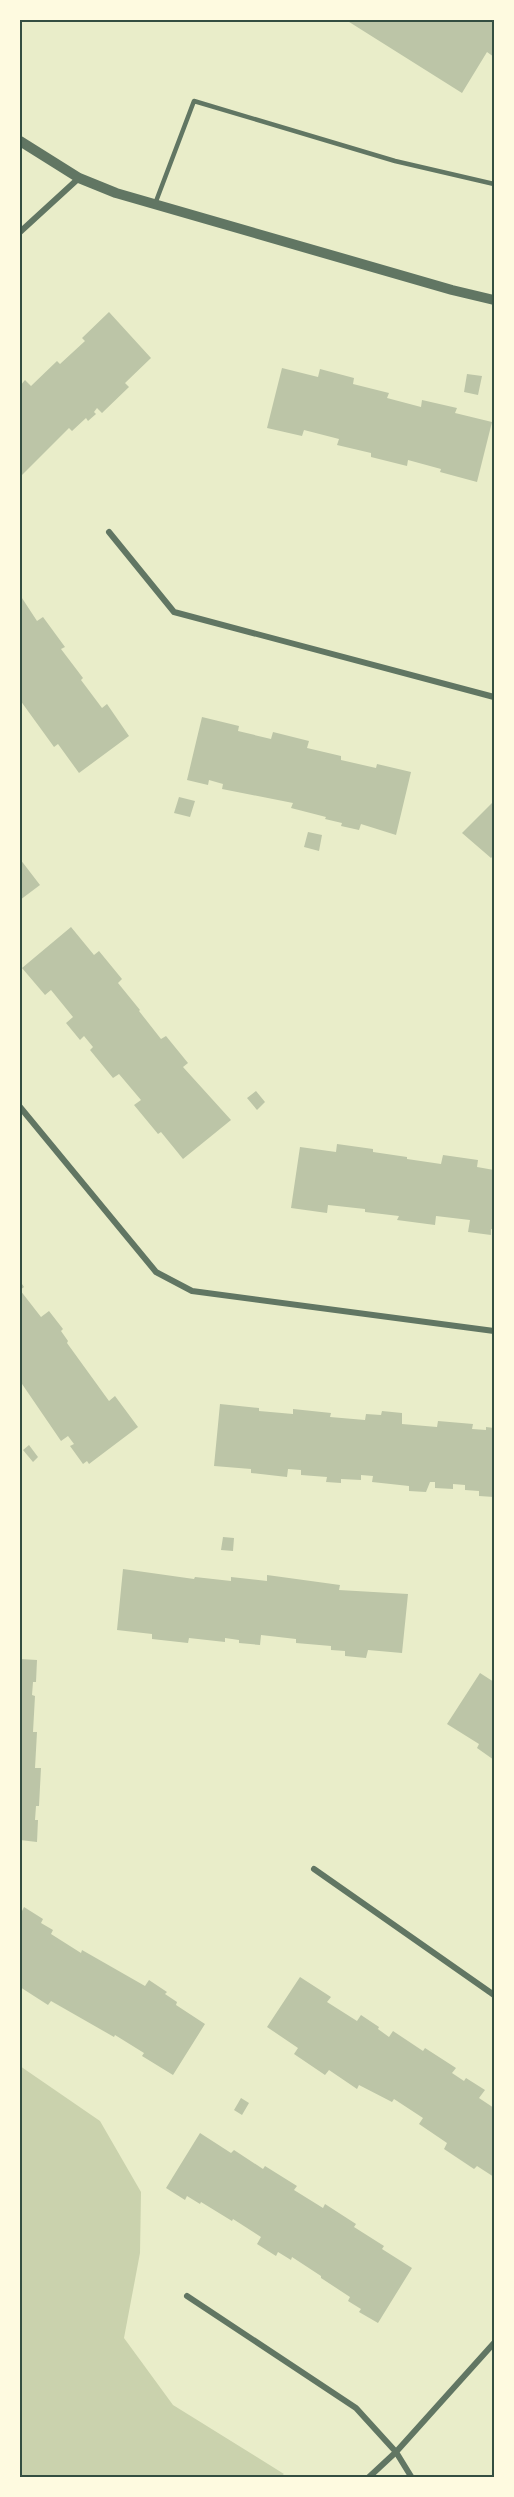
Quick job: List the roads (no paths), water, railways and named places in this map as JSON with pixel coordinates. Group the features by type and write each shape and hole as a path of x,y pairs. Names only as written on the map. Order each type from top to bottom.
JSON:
{"street":[{"path":"20,141 79,178 116,193 452,290 495,300"},
{"path":"20,232 79,178"},
{"path":"109,532 174,612 495,697"},
{"path":"20,1107 156,1272 192,1291 495,1331"},
{"path":"314,1869 495,1995"},
{"path":"187,2296 356,2408 396,2452 412,2478"},
{"path":"368,2478 396,2452 495,2343"}],"lane":[{"path":"155,204 194,101 395,161 495,184"}]}
